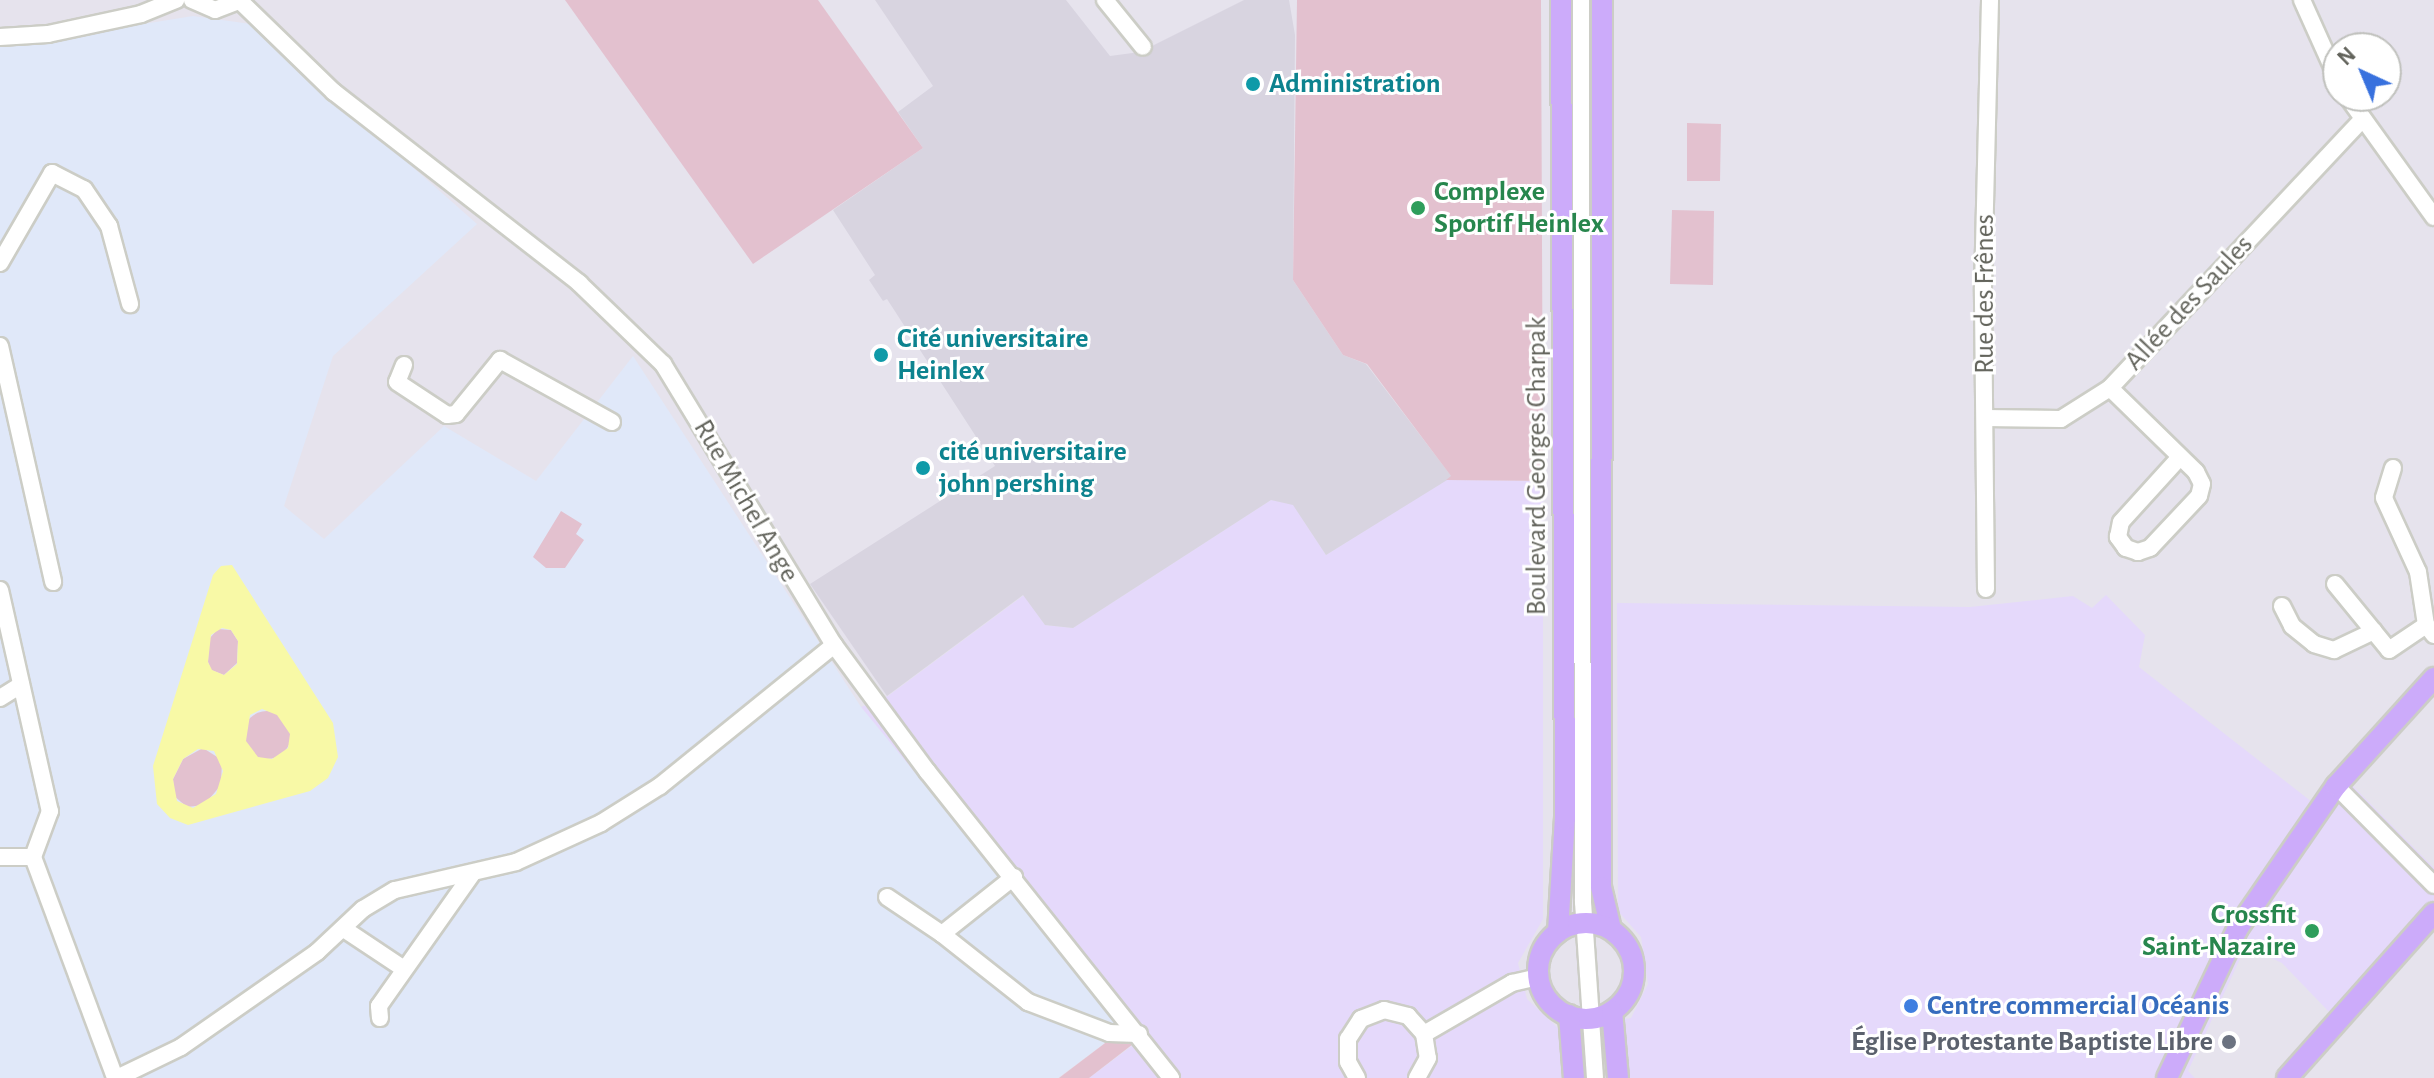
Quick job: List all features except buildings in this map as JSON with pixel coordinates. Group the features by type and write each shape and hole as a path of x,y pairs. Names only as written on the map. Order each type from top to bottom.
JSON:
{"main road":[{"name":"Boulevard Georges Charpak","path":"1558,932 1565,803 1561,0"},
{"path":"1602,0 1600,872 1601,902 1611,929 1627,945 1634,967 1629,991 1612,1011 1579,1017 1548,1000 1538,977 1542,952 1558,932 1583,923 1611,929"},
{"path":"2167,1078 2226,948 2336,786 2434,678"},
{"path":"2287,1078 2434,913"},
{"path":"1612,1011 1618,1078"},
{"path":"1574,1078 1571,1046 1579,1017"}],"street":[{"path":"0,37 78,28 141,14 176,0"},
{"path":"192,0 215,10 240,1"},
{"path":"1105,0 1143,47"},
{"path":"1581,0 1583,923 1579,1017 1595,1078"},
{"name":"Rue des Frênes","path":"1986,589 1983,287 1990,0"},
{"path":"2302,0 2322,44"},
{"name":"Rue Michel Ange","path":"240,1 334,92 579,283 639,337 688,398 834,645 927,771 1171,1078"},
{"path":"2356,112 2434,217"},
{"name":"Allée des Saules","path":"1985,418 2061,419 2110,388 2361,121"},
{"path":"0,263 52,173 84,189 109,226 130,304"},
{"path":"0,346 53,582"},
{"path":"404,365 397,382 447,415 456,414 489,369 502,360 612,422"},
{"path":"2110,388 2180,457 2202,484 2199,496 2150,548 2138,552 2126,548 2118,537 2121,522 2180,457"},
{"path":"2335,584 2389,650 2430,630 2418,572 2384,498 2393,468"},
{"path":"0,590 50,811 33,857 116,1078 181,1047 395,890 447,875 472,874 516,862 601,823 660,786 834,645"},
{"path":"2282,606 2292,626 2314,644 2334,650 2374,631"},
{"path":"0,698 21,685"},
{"path":"2336,786 2434,885"},
{"path":"0,857 33,857"},
{"path":"380,1018 379,1006 472,874"},
{"path":"942,934 1014,877"},
{"path":"887,897 942,934 1028,1002 1109,1033 1139,1034"},
{"path":"344,929 404,969"},
{"path":"1424,1034 1512,983 1538,977"},
{"path":"1351,1076 1348,1039 1372,1013 1396,1011 1424,1034 1428,1058 1417,1078"}],"shaded area":[{"path":"565,0 818,0 923,148 753,264"},
{"path":"875,0 1066,0 1110,56 1140,52 1244,0 1289,0 1295,35 1293,280 1343,355 1366,364 1452,477 1326,555 1293,505 1271,500 1073,628 1045,625 1023,595 887,696 810,584 995,466 887,299 883,301 869,280 875,275 833,210 923,148 898,112 933,86"},
{"name":"Complexe Sportif Heinlex","path":"1297,0 1541,0 1543,481 1446,480 1451,476 1367,364 1343,355 1293,280"},
{"path":"193,16 251,24 477,224 333,356 284,506 324,539 444,426 536,481 633,356 861,707 1125,1028 1058,1078 0,1078 0,47"},
{"path":"1687,123 1721,124 1720,181 1687,181"},
{"path":"1672,210 1714,211 1713,285 1670,284"},
{"path":"1446,480 1543,481 1543,919 1518,963 1527,999 1558,1028 1631,1018 1648,984 1641,937 1618,911 1617,603 1970,607 2073,596 2092,608 2106,595 2145,635 2139,667 2312,802 2341,774 2434,868 2434,903 2333,1016 2282,963 2246,946 2188,1071 2195,1078 1089,1078 1133,1045 861,707 888,696 1024,595 1045,625 1073,628 1271,500 1293,504 1326,555"},
{"path":"561,511 582,524 576,534 584,540 565,568 546,568 533,557"},
{"path":"232,565 333,723 338,757 328,778 310,791 188,825 170,818 157,804 153,766 213,575 221,566","holes":["222,628 231,630 238,641 237,664 224,675 212,670 208,662 211,635","262,709 277,715 290,734 288,748 272,759 258,757 246,741 250,715","198,749 214,751 223,771 216,794 193,808 177,801 173,779 183,759"]},
{"path":"218,629 231,630 238,641 237,663 224,675 211,670 208,662 209,639"},
{"path":"267,711 284,718 291,735 284,752 267,759 250,752 243,735 250,718"},
{"path":"203,748 222,760 221,785 204,805 187,807 174,796 173,779 183,759"},
{"path":"1125,1028 1133,1044 1089,1078 1059,1078"}],"place":[{"name":"Administration","path":"1253,84"},
{"name":"Complexe Sportif Heinlex","path":"1418,208"},
{"name":"Cité universitaire Heinlex","path":"881,355"},
{"name":"cité universitaire john pershing","path":"923,468"},
{"name":"Crossfit Saint-Nazaire","path":"2312,931"},
{"name":"Centre commercial Océanis","path":"1911,1006"},
{"name":"Église Protestante Baptiste Libre","path":"2229,1042"}]}
